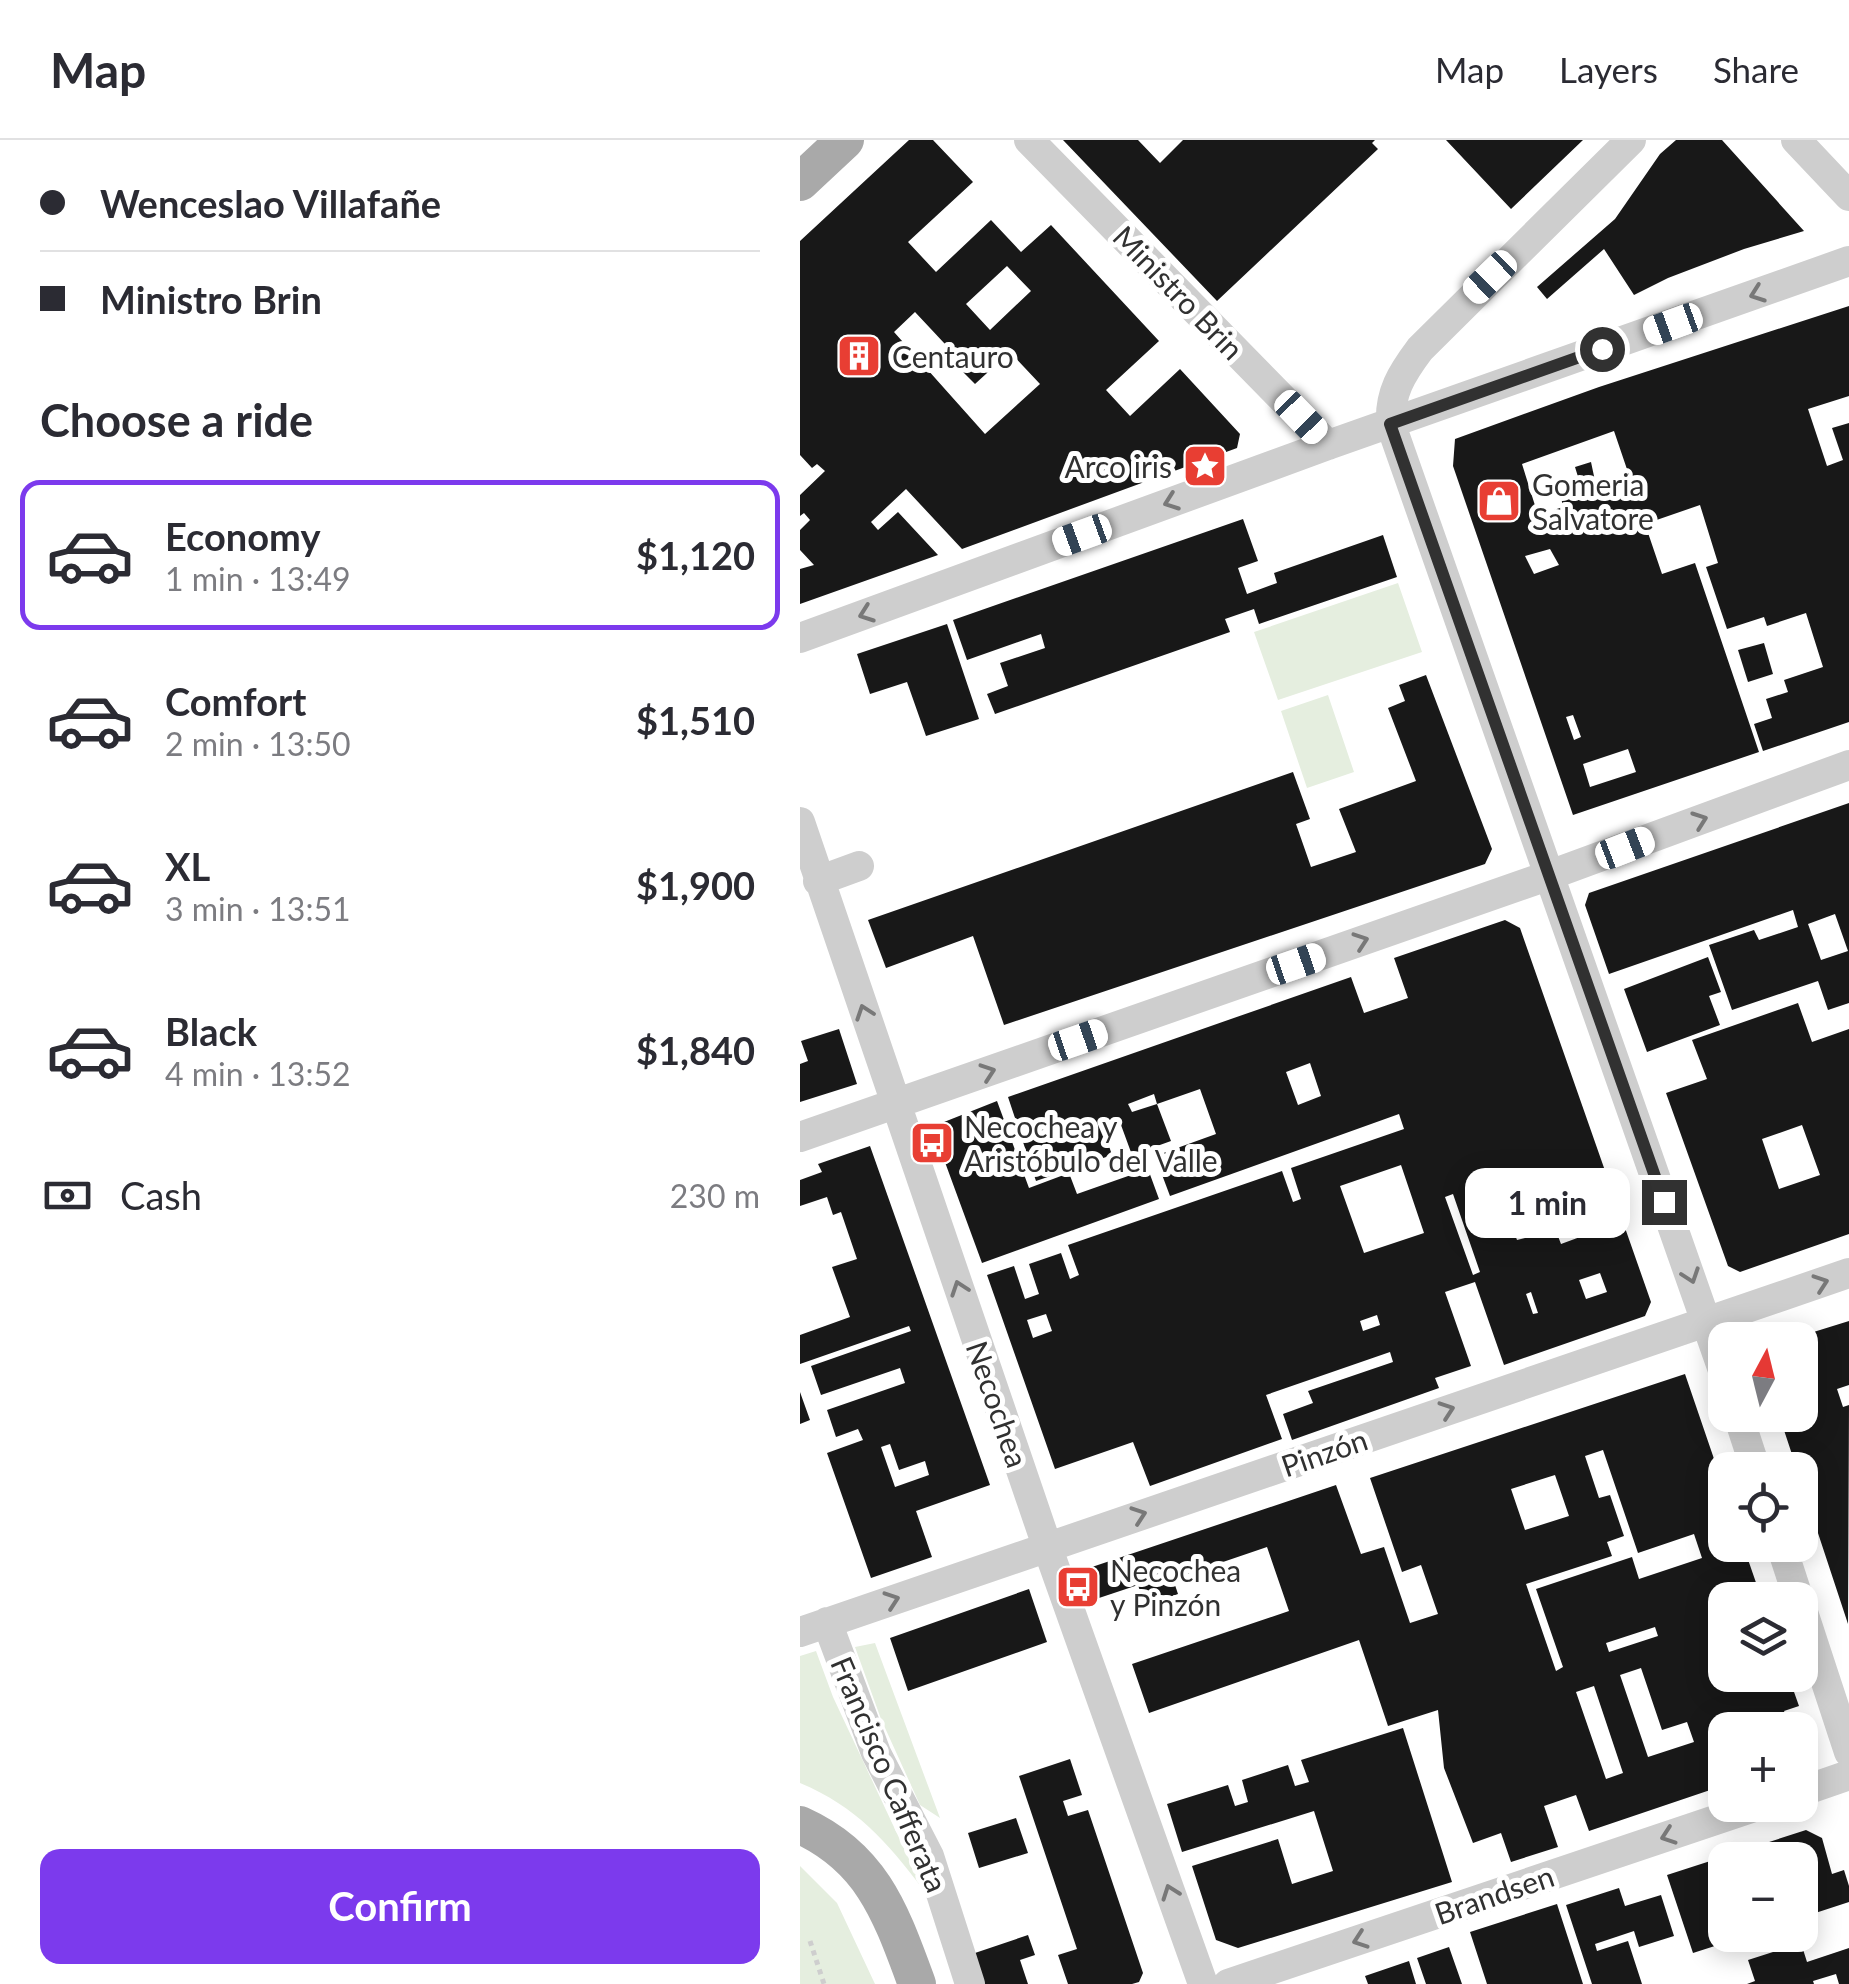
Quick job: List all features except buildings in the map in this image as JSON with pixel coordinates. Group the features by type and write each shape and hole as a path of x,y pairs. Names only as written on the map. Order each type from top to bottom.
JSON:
{"main road":[{"path":"800,182 845,140"},
{"path":"800,1825 843,1851 871,1880 885,1901 917,1984"}],"street":[{"name":"Ministro Brin","path":"1029,140 1328,445"},
{"path":"1631,140 1420,348 1398,382 1390,424 1708,1325"},
{"path":"1796,140 1849,196"},
{"path":"800,638 1328,445 1849,261"},
{"path":"800,1138 1550,875 1849,764"},
{"name":"Necochea","path":"800,822 1047,1546 1203,1984"},
{"path":"818,881 859,866"},
{"name":"Pinzón","path":"814,1627 1849,1273"},
{"name":"Francisco Cafferata","path":"814,1627 929,1856 970,1984"},
{"path":"1818,1657 1849,1752"},
{"path":"1818,1786 1849,1775"},
{"name":"Brandsen","path":"1228,1984 1709,1822"}],"path":[{"path":"810,1941 824,1984"}],"green space":[{"path":"1398,583 1422,652 1278,700 1254,632"},
{"path":"1328,695 1354,772 1307,788 1281,711"},
{"path":"875,1643 940,1818 920,1805 881,1719 855,1647"},
{"path":"816,1651 833,1697 923,1889 854,1814 800,1783 800,1656"},
{"path":"800,1866 837,1903 875,1984 800,1984"}],"place":[{"name":"Centauro","path":"859,356"},
{"name":"Arco iris","path":"1205,466"},
{"name":"Gomeria Salvatore","path":"1499,501"},
{"name":"Necochea y Aristóbulo del Valle","path":"932,1143"},
{"name":"Necochea y Pinzón","path":"1078,1587"}],"route":[{"path":"1602,349 1390,424 1664,1202"}]}
